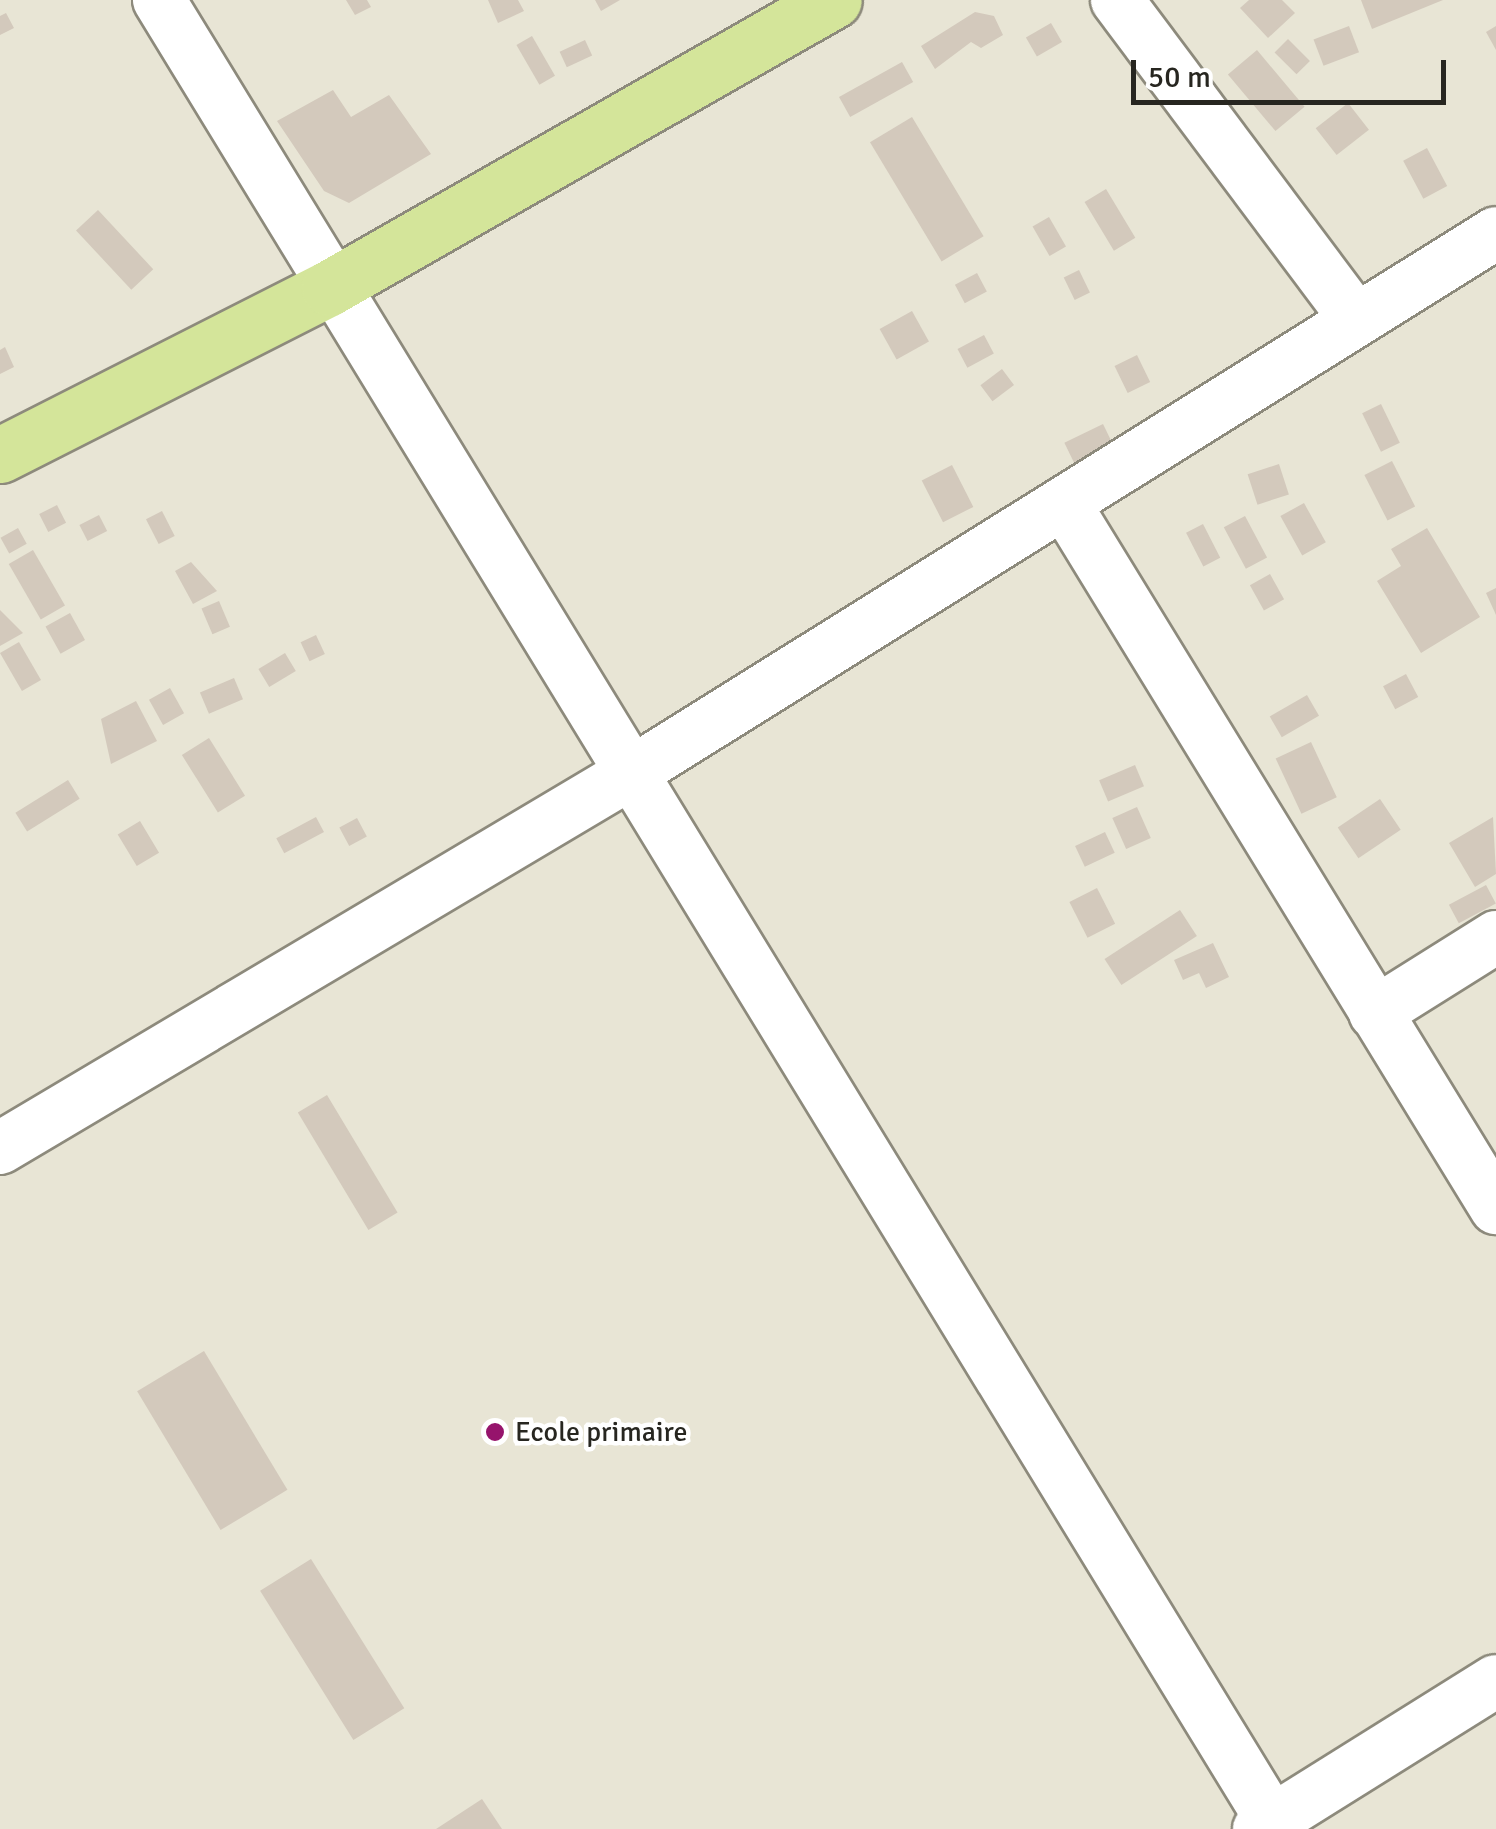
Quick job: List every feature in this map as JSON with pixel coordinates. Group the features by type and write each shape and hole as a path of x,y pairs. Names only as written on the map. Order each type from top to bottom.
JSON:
{"main road":[{"path":"0,455 329,288 834,0"}],"street":[{"path":"159,0 329,288 1269,1826 1496,1682"},
{"path":"1117,0 1356,320"},
{"path":"0,1148 628,775 1496,233"},
{"path":"1064,503 1496,1208"},
{"path":"1375,1014 1496,937"}],"building":[{"path":"346,0 367,0 371,7 355,15"},
{"path":"488,0 518,0 524,11 498,23"},
{"path":"595,0 620,0 601,11"},
{"path":"1249,0 1282,0 1295,13 1268,38 1240,8"},
{"path":"1361,0 1443,0 1372,29"},
{"path":"975,12 994,16 1003,35 981,48 971,42 935,69 921,46"},
{"path":"6,13 14,28 0,35 0,16"},
{"path":"1051,23 1062,42 1037,57 1026,38"},
{"path":"1349,26 1359,52 1324,66 1314,40"},
{"path":"1496,26 1496,50 1486,32"},
{"path":"532,36 555,76 539,85 516,45"},
{"path":"1288,39 1310,61 1296,74 1275,52"},
{"path":"585,40 592,55 567,67 560,52"},
{"path":"1257,50 1305,107 1275,131 1228,74"},
{"path":"902,62 913,82 850,117 839,97"},
{"path":"333,90 351,117 389,95 431,154 349,203 324,191 277,121"},
{"path":"1348,103 1369,130 1337,155 1316,128"},
{"path":"912,117 984,236 942,261 870,142"},
{"path":"1427,148 1447,186 1423,199 1403,161"},
{"path":"1106,189 1135,238 1114,251 1085,202"},
{"path":"98,210 153,269 131,290 76,230"},
{"path":"1049,217 1066,246 1050,256 1033,227"},
{"path":"1079,270 1090,292 1075,300 1064,277"},
{"path":"977,273 987,292 965,303 955,285"},
{"path":"912,311 929,342 897,360 880,329"},
{"path":"984,335 994,354 967,368 958,349"},
{"path":"5,347 14,367 0,374 0,350"},
{"path":"1137,355 1150,382 1128,393 1115,366"},
{"path":"1002,369 1014,385 992,401 980,385"},
{"path":"1381,404 1400,443 1381,452 1362,413"},
{"path":"1103,424 1114,446 1075,465 1064,443"},
{"path":"1392,461 1415,506 1388,521 1364,475"},
{"path":"1279,464 1289,494 1258,505 1248,474"},
{"path":"952,465 973,507 943,522 922,480"},
{"path":"1304,503 1326,542 1302,555 1280,516"},
{"path":"57,505 66,523 48,532 39,514"},
{"path":"162,511 175,536 159,544 146,519"},
{"path":"99,515 107,531 88,541 79,525"},
{"path":"1245,516 1267,557 1246,569 1224,527"},
{"path":"1203,524 1220,558 1203,566 1186,533"},
{"path":"18,528 27,544 9,553 1,538"},
{"path":"1427,528 1480,617 1421,653 1377,581 1401,566 1391,549"},
{"path":"33,550 65,605 41,619 9,564"},
{"path":"191,562 217,591 193,604 175,571"},
{"path":"1270,574 1284,599 1264,611 1250,585"},
{"path":"1496,588 1496,615 1486,593"},
{"path":"219,601 230,627 212,634 202,608"},
{"path":"0,610 23,633 0,646"},
{"path":"70,613 85,640 61,654 46,627"},
{"path":"316,635 325,654 309,661 301,642"},
{"path":"19,642 41,680 22,691 0,653"},
{"path":"285,653 296,671 269,687 258,669"},
{"path":"1406,674 1418,697 1395,709 1383,686"},
{"path":"234,678 243,699 209,714 200,692"},
{"path":"170,688 184,713 163,725 149,700"},
{"path":"1307,695 1319,716 1282,737 1270,716"},
{"path":"136,701 157,741 111,764 101,719"},
{"path":"209,738 245,796 218,813 182,755"},
{"path":"1311,742 1337,797 1301,814 1276,758"},
{"path":"1135,765 1144,786 1108,801 1099,780"},
{"path":"68,780 80,799 27,832 15,813"},
{"path":"1380,799 1401,830 1358,858 1338,828"},
{"path":"1137,807 1151,838 1126,849 1112,818"},
{"path":"316,817 324,832 284,853 276,838"},
{"path":"1493,817 1496,874 1475,887 1449,843"},
{"path":"357,818 367,837 349,846 339,827"},
{"path":"140,821 159,853 137,866 118,834"},
{"path":"1105,832 1115,853 1085,867 1075,846"},
{"path":"1486,885 1496,904 1459,923 1449,905"},
{"path":"1097,888 1115,924 1088,938 1069,902"},
{"path":"1180,910 1197,936 1121,985 1105,959"},
{"path":"1213,943 1229,977 1206,988 1199,973 1183,980 1174,960"},
{"path":"327,1095 398,1212 368,1230 298,1113"},
{"path":"204,1351 287,1490 221,1530 137,1391"},
{"path":"311,1559 404,1708 353,1740 260,1591"},
{"path":"482,1799 502,1829 436,1829"}],"place":[{"name":"Ecole primaire","path":"495,1432"}]}
